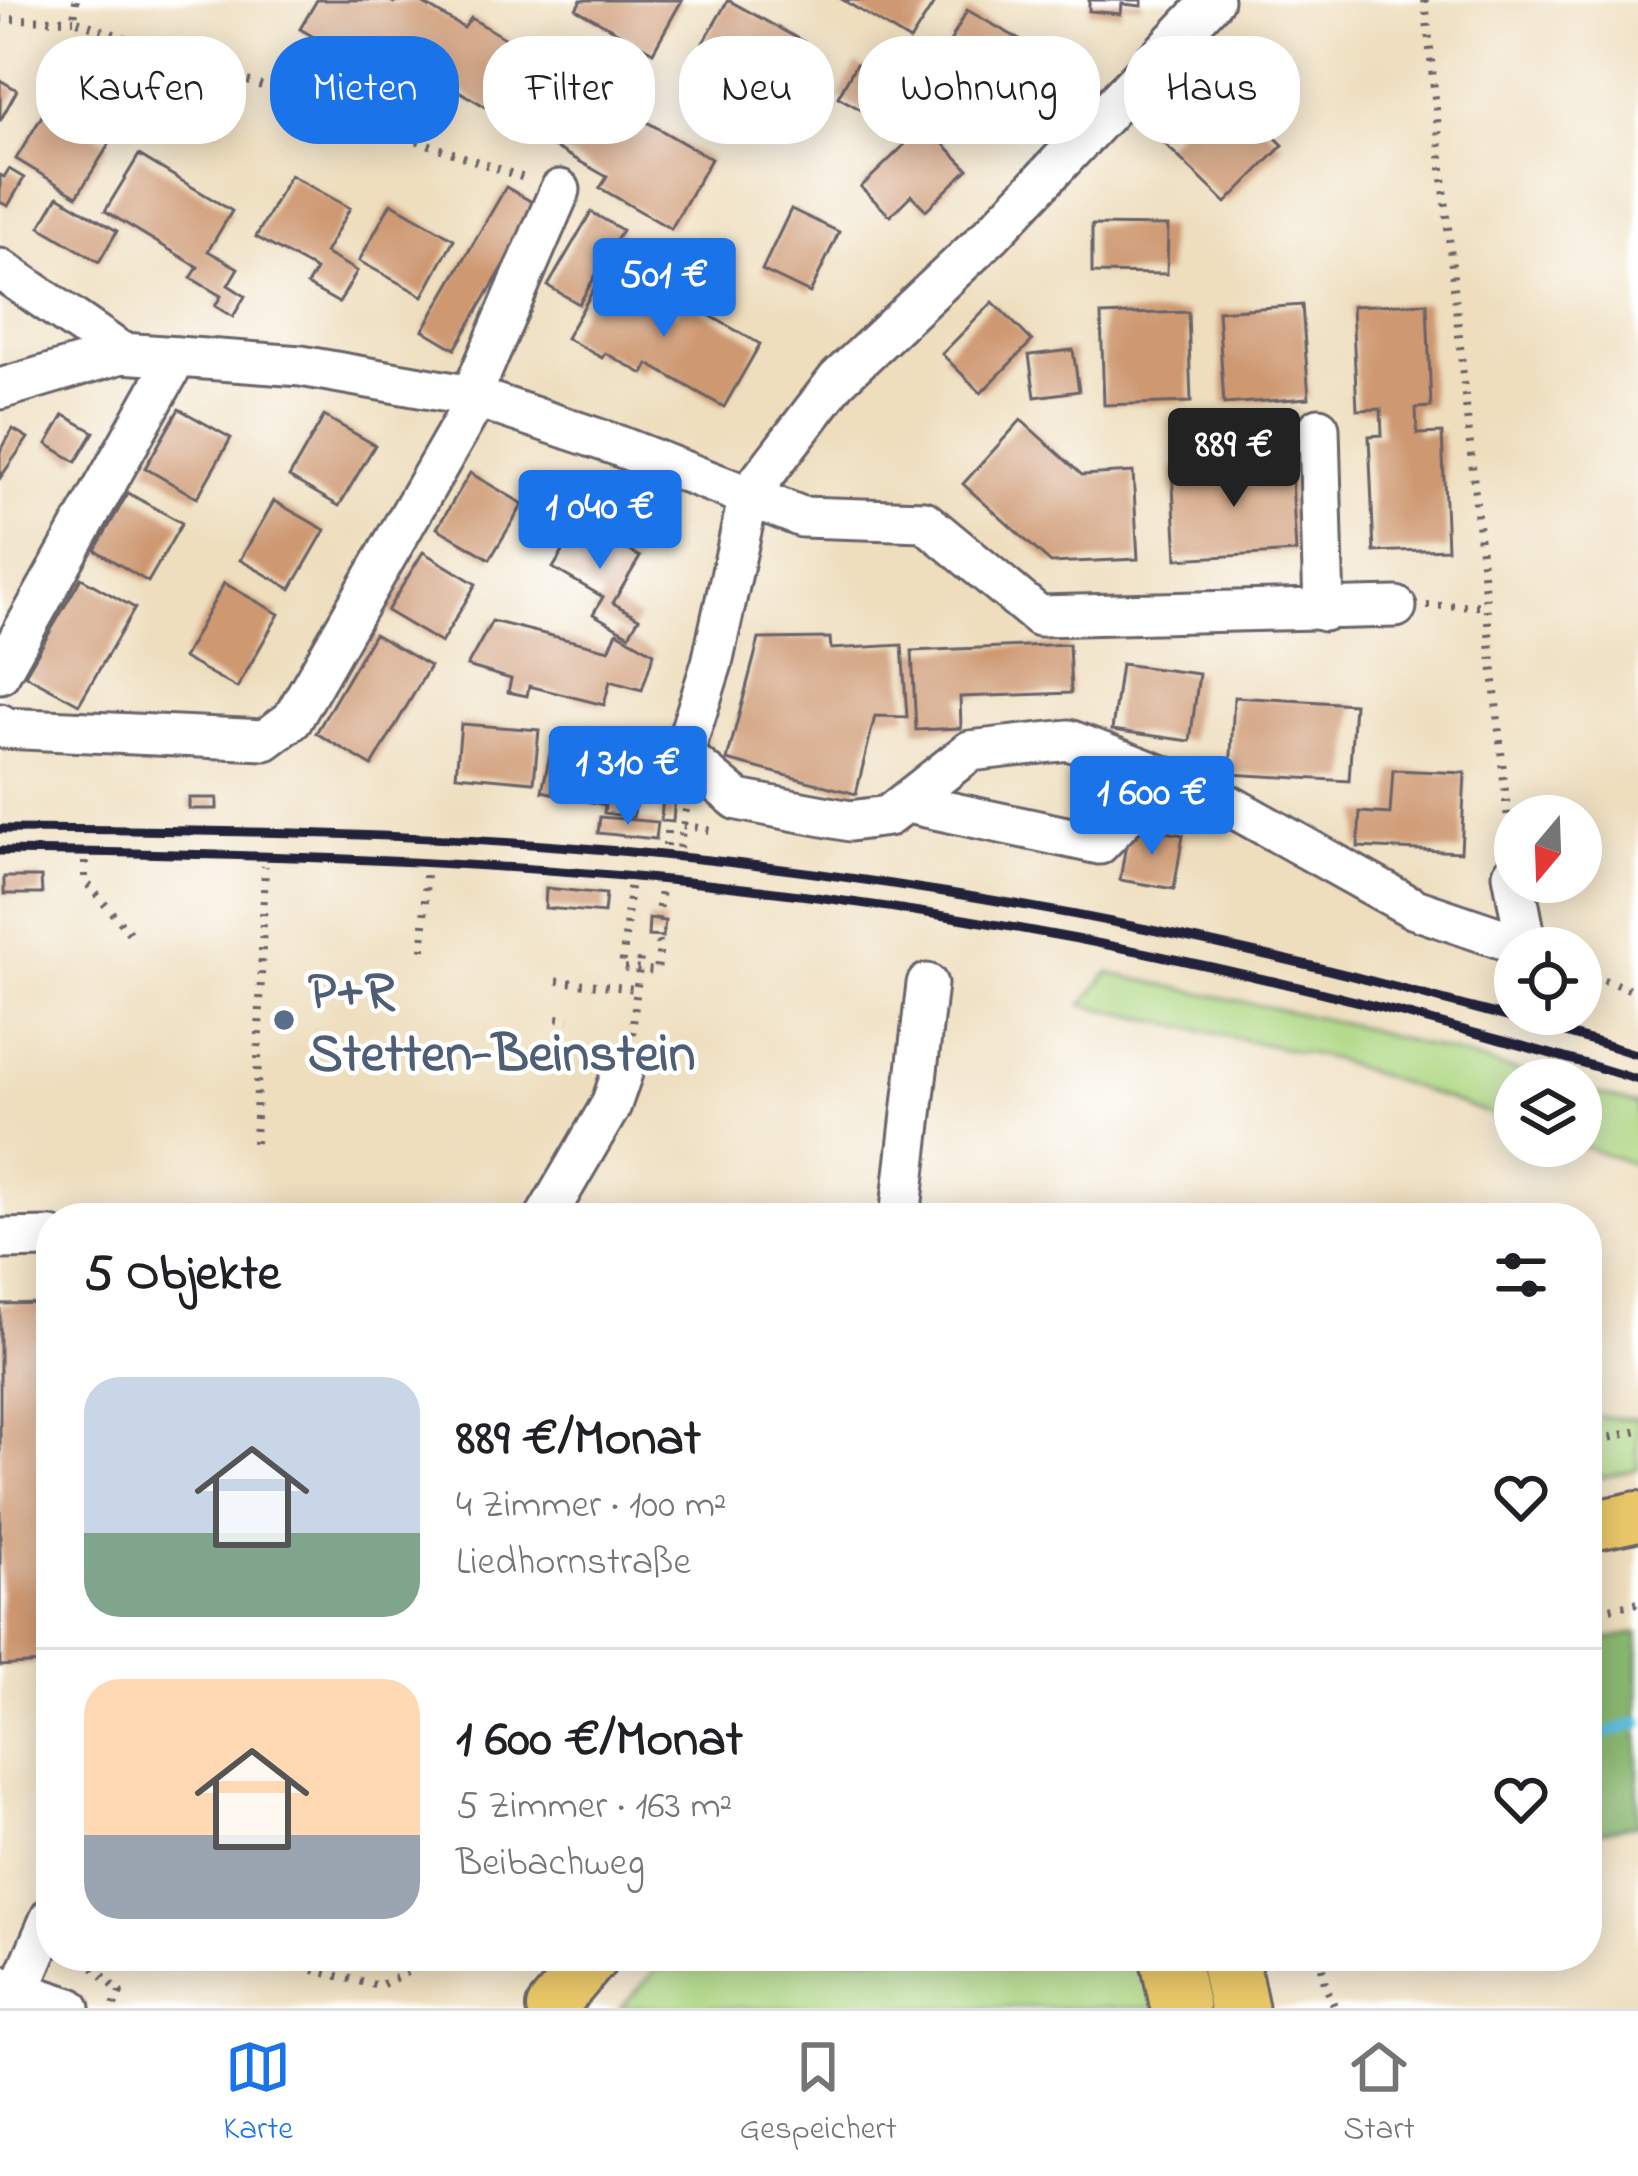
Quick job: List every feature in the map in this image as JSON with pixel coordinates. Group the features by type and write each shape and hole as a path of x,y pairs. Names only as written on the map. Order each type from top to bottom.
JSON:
{"highway":[{"path":"1172,1971 1180,2008"},
{"path":"1231,1971 1240,2008"}],"main road":[{"path":"1602,1524 1638,1516"},
{"path":"550,2008 582,1971"}],"street":[{"path":"1213,0 992,234 837,380 749,495 712,664 687,742 688,759 738,800 850,821 887,816 970,751 1070,740 1209,794 1414,909 1527,947 1519,903"},
{"path":"0,724 2,728 265,740 292,719 474,398 560,190"},
{"path":"0,269 122,353"},
{"path":"0,389 122,353 301,365 474,398 802,517 924,521 1040,616 1396,607"},
{"path":"0,673 177,357"},
{"path":"1319,428 1324,610"},
{"path":"907,803 1099,844 1163,778"},
{"path":"902,1203 927,984"},
{"path":"554,1203 611,1105 623,1070"},
{"path":"0,1239 36,1238"},
{"path":"36,1946 11,1995 70,2008"}],"path":[{"path":"74,20 76,0"},
{"path":"1425,0 1506,795"},
{"path":"0,19 74,20 560,190"},
{"path":"1396,607 1487,605"},
{"path":"680,848 684,808"},
{"path":"666,846 668,821"},
{"path":"683,825 697,829"},
{"path":"85,862 85,881 130,935"},
{"path":"255,1143 265,866"},
{"path":"423,950 426,872"},
{"path":"630,887 618,956 622,968 657,971 660,945 656,937"},
{"path":"657,920 661,890"},
{"path":"623,1070 640,958"},
{"path":"1602,979 1638,992"},
{"path":"557,981 637,988"},
{"path":"556,1018 569,1020"},
{"path":"1602,1439 1638,1431"},
{"path":"1602,1609 1638,1603"},
{"path":"97,1971 120,1992 113,2008"},
{"path":"317,1971 379,1986 409,1971"},
{"path":"1322,1971 1335,2008"}],"green space":[{"path":"1108,973 1352,1025 1494,1064 1494,1116 1333,1059 1082,1005"},
{"path":"1602,1095 1638,1105 1638,1166 1602,1153"},
{"path":"1602,1417 1638,1419 1638,1469 1602,1477"},
{"path":"1638,1633 1638,1824 1602,1831 1602,1639"},
{"path":"656,1971 1154,1971 1162,2008 620,2008"}],"building":[{"path":"317,0 417,0 464,28 471,18 501,36 483,36 483,105 459,91 459,36 312,36 300,29"},
{"path":"581,0 682,0 655,48 655,36 624,36 576,9"},
{"path":"728,0 793,36 707,36"},
{"path":"843,0 936,0 913,36 902,36"},
{"path":"1089,0 1142,0 1142,6 1122,4 1121,14 1089,11"},
{"path":"967,10 1013,36 953,36"},
{"path":"856,64 858,65 858,108 838,97"},
{"path":"0,80 17,90 0,121"},
{"path":"36,126 36,144 109,144 77,196 16,159"},
{"path":"655,127 711,159 671,229 600,188 607,177 549,144 655,144"},
{"path":"905,144 944,144 968,169 926,210 911,195 890,216 861,187"},
{"path":"1165,144 1283,145 1226,203"},
{"path":"139,155 232,211 208,251 238,268 228,285 245,296 233,317 215,306 221,296 191,278 198,267 105,211"},
{"path":"9,169 24,178 8,206 0,202 0,175 4,177"},
{"path":"290,175 350,208 325,253 357,271 339,303 307,285 316,270 256,237"},
{"path":"506,187 539,206 455,349 423,330"},
{"path":"58,196 117,231 99,262 40,227"},
{"path":"391,203 454,239 423,296 359,261"},
{"path":"791,209 839,232 810,293 762,270"},
{"path":"591,212 622,230 579,304 548,286"},
{"path":"1092,225 1168,226 1167,274 1092,273"},
{"path":"603,273 676,315 684,301 760,344 724,407 648,364 643,374 566,338"},
{"path":"993,302 1032,341 981,393 942,354"},
{"path":"1427,303 1431,407 1416,408 1417,434 1442,433 1447,549 1374,552 1369,436 1382,435 1381,409 1357,410 1352,306"},
{"path":"1302,305 1309,398 1224,404 1218,311"},
{"path":"1188,312 1191,402 1104,405 1101,315"},
{"path":"1073,350 1079,391 1035,397 1029,355"},
{"path":"179,409 231,438 197,498 145,468"},
{"path":"64,415 94,432 76,462 47,444"},
{"path":"324,416 375,445 339,506 289,477"},
{"path":"1021,420 1082,475 1133,472 1138,559 1051,563 963,484"},
{"path":"13,429 28,438 0,478 0,452"},
{"path":"1291,461 1296,552 1177,559 1172,468"},
{"path":"470,473 523,504 490,559 437,528"},
{"path":"128,493 182,523 148,582 95,550"},
{"path":"274,501 325,530 291,589 240,560"},
{"path":"581,522 640,557 613,603 639,618 629,635 593,614 603,597 553,568"},
{"path":"423,552 476,584 441,643 387,611"},
{"path":"81,578 135,608 79,704 25,675"},
{"path":"224,583 279,614 237,688 183,658"},
{"path":"492,621 609,650 617,632 654,653 642,690 610,681 604,705 529,686 527,696 508,692 511,679 467,666"},
{"path":"374,634 430,666 372,766 316,733"},
{"path":"830,638 831,649 902,645 907,717 875,716 856,794 727,760 759,639"},
{"path":"1069,644 1071,693 960,697 961,728 916,730 912,651"},
{"path":"1121,664 1199,674 1190,741 1112,730"},
{"path":"1234,697 1354,704 1349,781 1230,774"},
{"path":"461,724 539,730 534,782 456,775"},
{"path":"564,736 618,747 616,753 647,760 633,817 604,813 605,805 542,791 553,741 562,743"},
{"path":"1393,770 1465,773 1461,852 1358,847 1360,812 1390,814"},
{"path":"663,794 675,795 673,822 661,821"},
{"path":"189,798 217,798 217,809 189,809"},
{"path":"600,817 658,822 656,839 598,833"},
{"path":"1129,826 1183,835 1174,889 1120,880"},
{"path":"4,877 41,877 42,894 4,894"},
{"path":"546,888 606,894 604,913 545,908"},
{"path":"649,919 665,921 663,937 648,936"},
{"path":"36,1303 36,1663 0,1666 0,1304"}],"waterway":[{"path":"1602,1734 1638,1723"}],"railway":[{"path":"0,829 414,837 662,855 860,879 1253,952 1638,1055"},
{"path":"0,851 465,865 650,878 832,899 1185,961 1359,1002 1638,1080"}],"place":[{"name":"P+R Stetten-Beinstein","path":"284,1020"}]}
